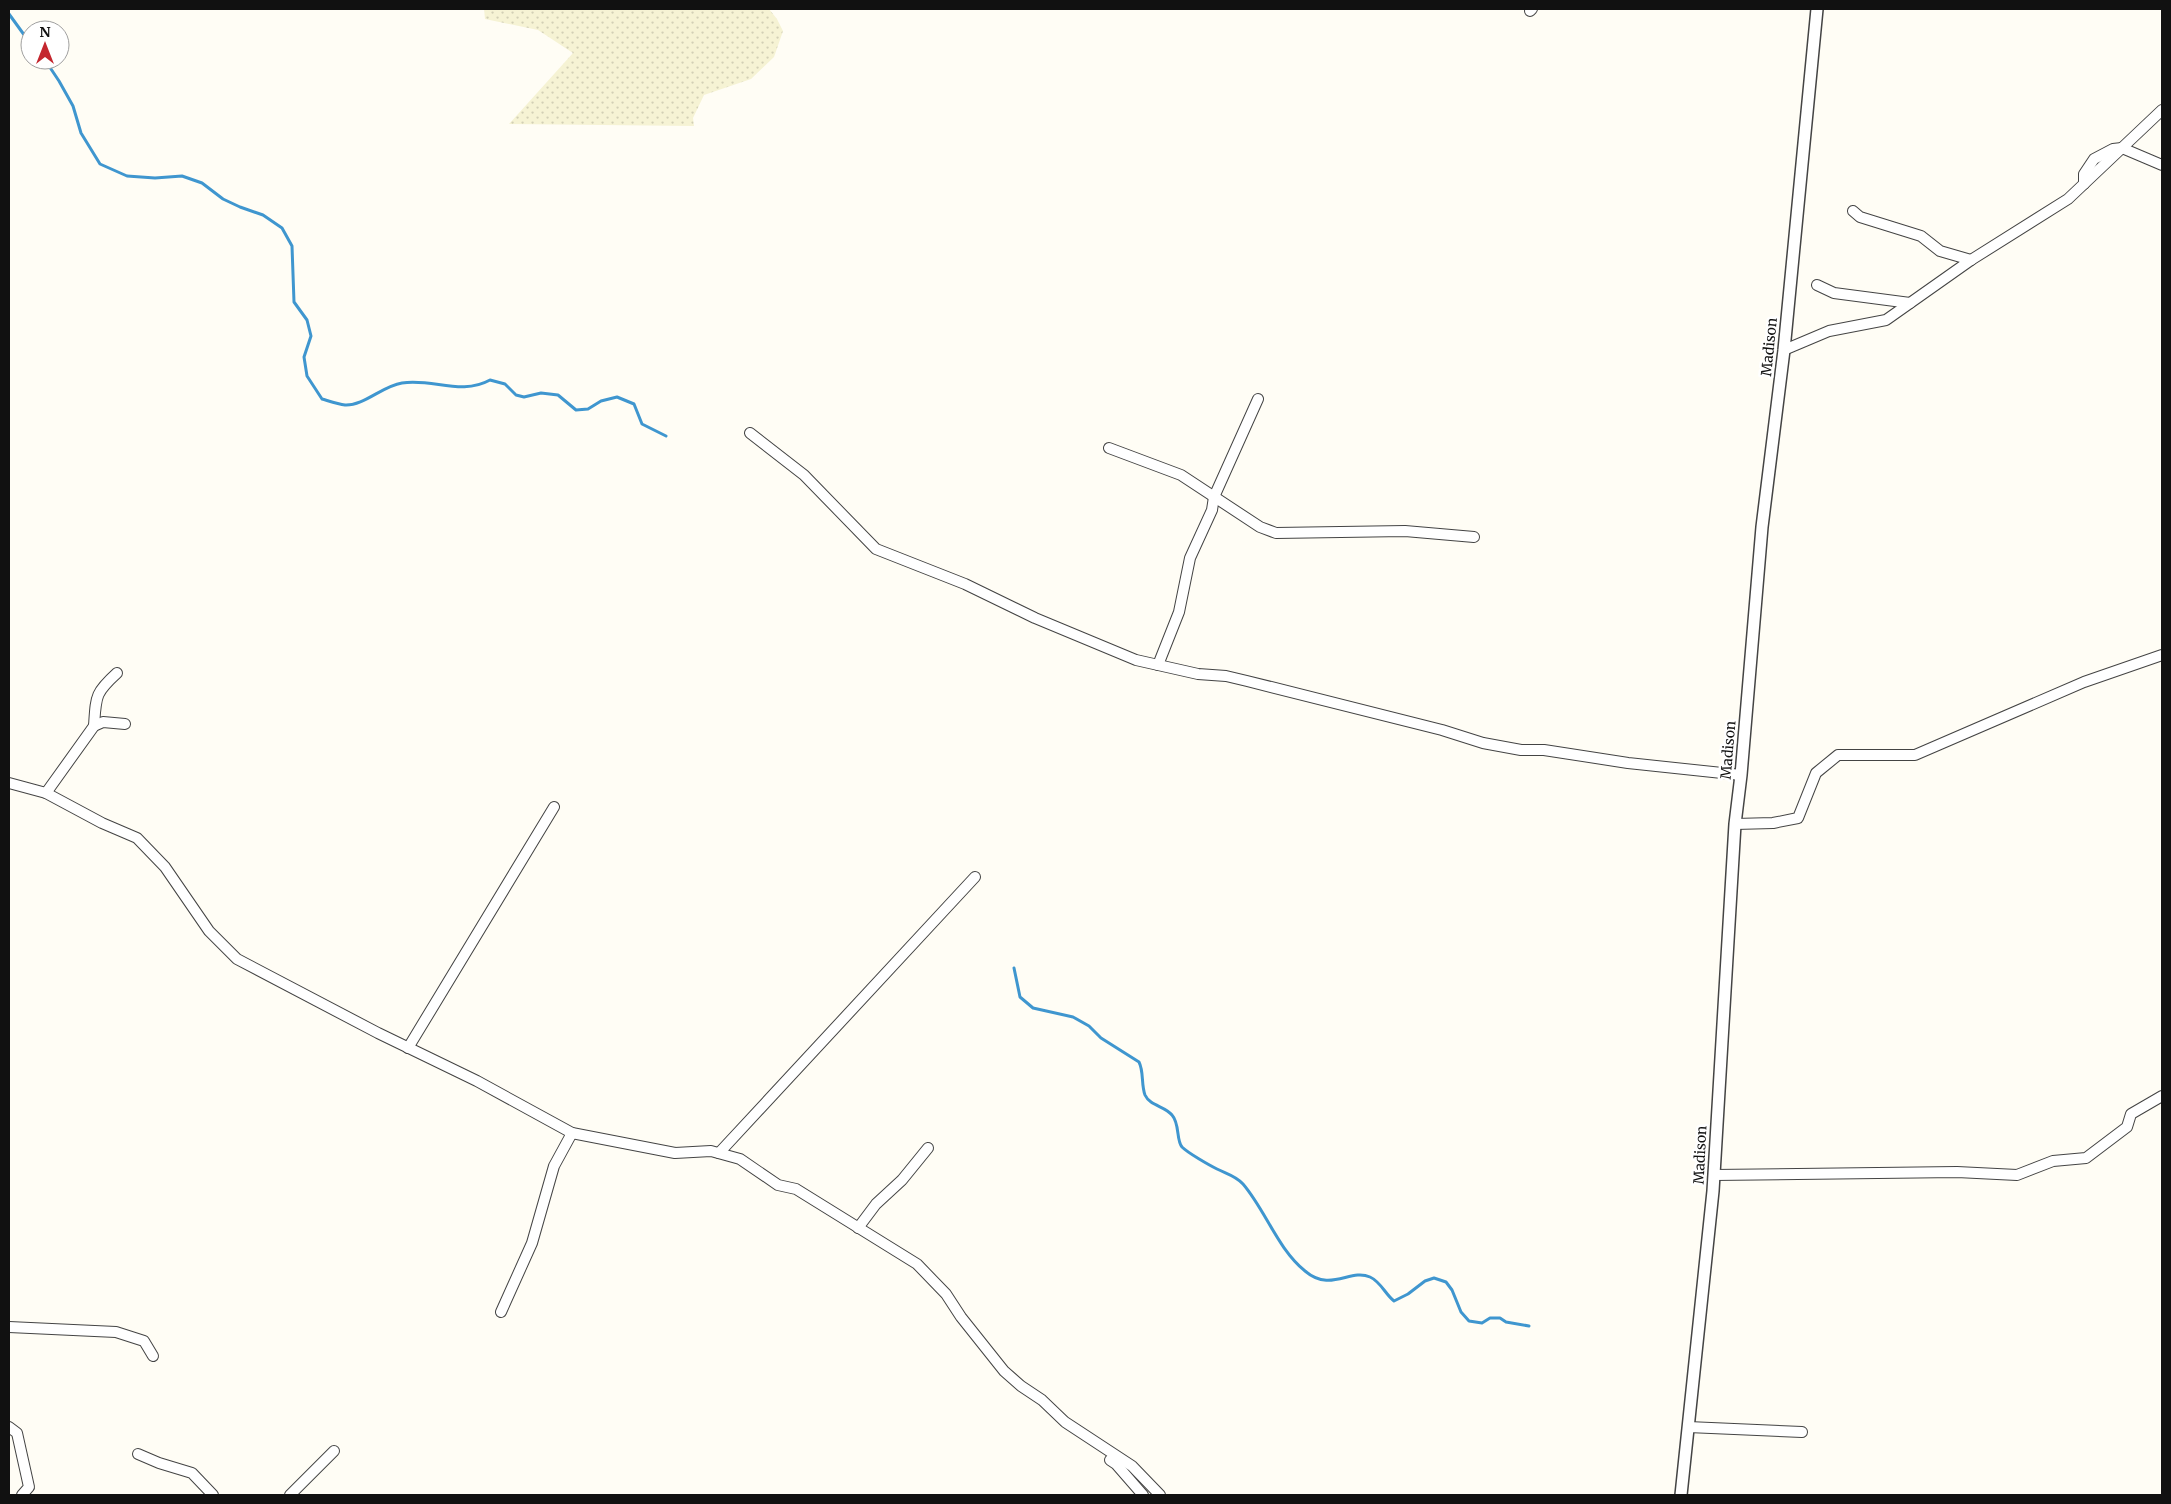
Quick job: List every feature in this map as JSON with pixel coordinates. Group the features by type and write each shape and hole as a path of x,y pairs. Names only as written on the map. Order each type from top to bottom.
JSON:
{"street":[{"name":"Madison","path":"1681,1495 1714,1175 1734,824 1741,775 1762,527 1784,350 1817,9"},
{"path":"1784,350 1829,331 1886,320 1971,260 2068,199 2162,110"},
{"path":"2122,148 2162,165"},
{"path":"1853,211 1860,217 1921,236 1940,251 1971,260"},
{"path":"1817,285 1834,293 1910,303"},
{"path":"1158,665 1179,612 1190,558 1212,510 1214,497 1258,399"},
{"path":"750,434 804,475 876,549 965,584 1035,618 1136,660 1198,674 1226,676 1247,681 1442,730 1483,743 1520,750 1544,750 1628,763 1741,775"},
{"path":"1109,448 1181,475 1260,527 1276,533 1405,531 1474,537"},
{"path":"1734,824 1773,824 1798,818 1816,773 1838,755 1916,755 2084,682 2162,655"},
{"path":"94,726 95,704 100,689 117,672"},
{"path":"46,793 94,726 103,722 126,724"},
{"path":"9,783 46,793 102,823 137,838 164,866 209,931 236,959 408,1048 477,1081 572,1133 675,1153 711,1151 740,1159 778,1185 796,1189 917,1264 946,1294 961,1317 1004,1371 1020,1386 1042,1400 1065,1422 1132,1466 1160,1495"},
{"path":"408,1048 554,807"},
{"path":"718,1153 975,877"},
{"path":"1714,1175 1957,1172 2017,1175 2054,1161 2086,1158 2127,1127 2131,1114 2162,1096"},
{"path":"501,1312 532,1243 554,1166 572,1133"},
{"path":"858,1228 876,1204 902,1180 928,1148"},
{"path":"9,1326 116,1332 144,1341 153,1356"},
{"path":"9,1427 17,1433 29,1487 22,1495"},
{"path":"1688,1427 1802,1432"},
{"path":"1087,1437 1104,1457 1116,1464 1143,1495"},
{"path":"290,1495 334,1451"},
{"path":"138,1454 159,1463 192,1473 213,1495"}],"shaded area":[{"path":"484,9 769,9 783,31 774,57 751,79 704,95 693,118 694,126 509,124 573,53 538,30 485,19"}],"waterway":[{"path":"9,14 20,29"},
{"path":"52,70 73,106 81,133 100,164 127,176 155,178 182,176 202,183 223,199 263,215 282,228 292,246 294,302 307,320 311,336 304,357 307,376 322,399 345,405 359,402 402,383 413,382 468,387 490,380 505,384 516,395 524,397 541,393 558,395 576,410 588,409 601,401 617,397 634,404 642,424 666,436"},
{"path":"1014,968 1020,997 1033,1008 1073,1017 1089,1026 1101,1038 1139,1062 1147,1099 1172,1115 1182,1147 1243,1184 1287,1252 1305,1271 1323,1280 1355,1275 1370,1277 1394,1301 1408,1294 1425,1281 1434,1278 1446,1282 1452,1290 1461,1312 1469,1321 1482,1323 1490,1318 1500,1318 1506,1322 1529,1326"}]}
